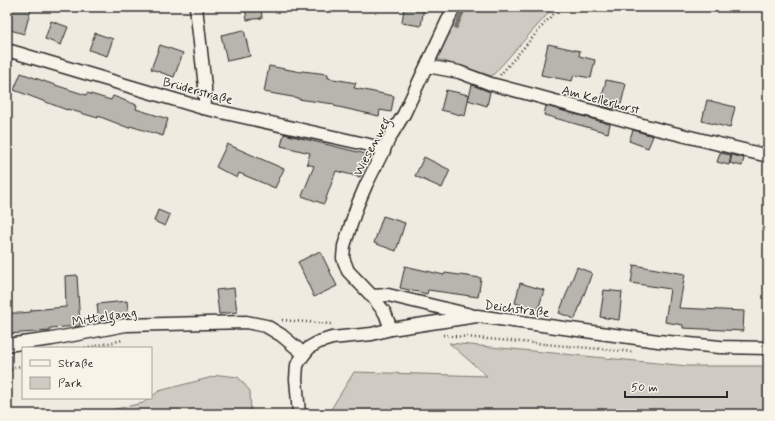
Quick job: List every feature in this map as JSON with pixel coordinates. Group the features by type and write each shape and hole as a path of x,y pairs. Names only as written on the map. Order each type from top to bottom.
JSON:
{"street":[{"path":"196,7 205,87 205,101 203,108"},
{"name":"Wiesenweg","path":"391,329 385,313 372,296 348,271 343,258 344,246 349,228 366,185 404,114 454,7"},
{"name":"Brüderstraße","path":"7,50 203,108 365,144 384,151"},
{"name":"Am Kellerhorst","path":"427,66 459,72 491,84 657,129 768,156"},
{"path":"372,296 388,296 477,316"},
{"name":"Deichstraße","path":"304,354 310,347 319,342 332,338 372,334 391,329 477,316 658,341 768,348"},
{"name":"Mittelgang","path":"7,345 52,339 126,325 246,322 266,326 281,335 304,354"},
{"path":"299,414 296,379 297,365 304,354"}],"path":[{"path":"491,84 559,7"},
{"path":"438,334 634,352"},
{"path":"7,370 22,365"}],"green space":[{"path":"459,7 554,7 492,76 437,59"},
{"path":"449,343 688,366 768,366 768,414 328,414 354,372 487,376"},
{"path":"220,375 238,377 250,391 251,414 93,414 143,403 148,399 152,399 152,396 159,391"}],"building":[{"path":"11,7 25,7 31,9 24,34 7,29 7,20"},
{"path":"245,7 261,7 262,18 247,20"},
{"path":"404,7 424,7 421,26 402,23"},
{"path":"51,21 68,27 61,45 45,39"},
{"path":"244,30 250,56 227,61 221,35"},
{"path":"95,33 113,39 107,56 89,50"},
{"path":"548,44 580,51 579,56 595,60 591,78 574,75 572,81 541,75"},
{"path":"160,45 183,53 174,77 151,69"},
{"path":"269,66 301,72 328,74 328,78 356,83 354,88 394,96 391,112 380,110 379,116 334,106 334,104 264,92"},
{"path":"21,73 86,95 87,93 111,100 113,96 137,105 136,109 168,119 163,136 130,126 129,128 98,116 98,118 67,110 14,90"},
{"path":"606,80 626,84 621,104 616,103 614,109 600,106"},
{"path":"472,85 490,92 487,106 468,100"},
{"path":"446,90 469,95 465,116 441,110"},
{"path":"707,100 735,107 730,128 702,121"},
{"path":"546,106 610,124 608,133 544,115"},
{"path":"633,130 653,136 648,148 629,141"},
{"path":"284,134 366,154 360,177 336,171 324,204 302,196 314,166 307,164 310,153 281,146"},
{"path":"227,144 284,169 275,188 239,173 237,178 216,167"},
{"path":"720,153 731,155 729,165 717,162"},
{"path":"732,155 744,158 742,166 730,163"},
{"path":"424,157 450,170 442,188 415,176"},
{"path":"158,210 170,215 165,226 154,221"},
{"path":"383,216 405,223 396,251 374,243"},
{"path":"320,251 337,286 314,297 298,262"},
{"path":"634,265 685,274 679,308 744,311 743,331 683,328 683,325 665,322 670,289 631,283"},
{"path":"405,266 444,275 445,273 481,278 478,297 428,290 427,294 400,288"},
{"path":"577,267 592,273 575,319 559,313"},
{"path":"77,275 80,326 50,328 50,331 7,334 7,313 31,312 31,310 66,307 65,276"},
{"path":"520,283 544,290 538,310 515,303"},
{"path":"234,288 237,312 219,314 216,290"},
{"path":"604,290 622,292 619,320 600,317"},
{"path":"127,301 129,317 99,322 97,304"}],"waterway":[{"path":"456,27 465,7"}]}
